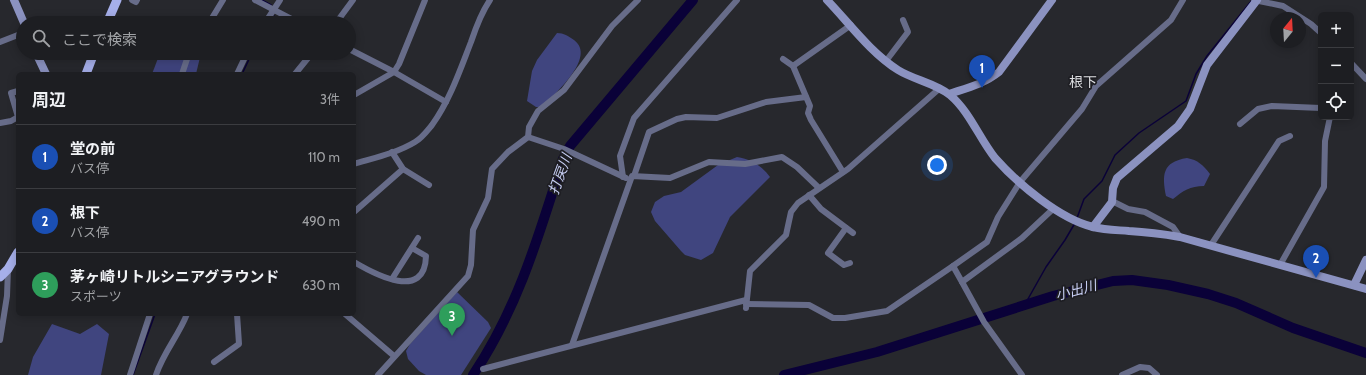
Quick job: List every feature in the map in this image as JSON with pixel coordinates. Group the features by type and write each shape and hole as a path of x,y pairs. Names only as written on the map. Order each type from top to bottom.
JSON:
{"main road":[{"path":"110,16 117,0"},
{"path":"87,72 91,60"},
{"path":"0,277 8,269 16,255"}],"street":[{"path":"14,0 21,16"},
{"path":"132,0 136,2 137,0"},
{"path":"213,16 223,0"},
{"path":"255,0 286,16"},
{"path":"270,16 280,0"},
{"path":"341,16 353,0"},
{"path":"356,94 394,72 399,64 425,0"},
{"path":"356,163 392,152 414,143 423,136 439,115 458,78 479,21 490,0"},
{"path":"378,375 468,276 471,265 473,230 488,198 492,169 508,152 528,137 529,127 538,111 564,90 612,26 638,0"},
{"path":"629,177 620,156 634,118 737,0"},
{"path":"827,0 870,47 886,61 908,75 940,88 949,94 965,112 988,150 1020,182 1054,209 1079,222 1093,227 1180,237 1366,289"},
{"path":"949,94 984,82 999,72 1052,0"},
{"path":"483,369 572,345 746,304 809,305 833,318 845,318 886,312 987,242 998,217 1020,182 1082,109 1096,86 1171,20 1183,0"},
{"path":"1093,227 1112,201 1113,188 1117,178 1170,136 1181,122 1190,109 1207,65 1256,0 1283,6 1318,30"},
{"path":"886,61 908,32 903,20"},
{"path":"793,66 851,25"},
{"path":"0,42 16,36"},
{"path":"356,53 394,72 446,102"},
{"path":"783,59 793,66 810,106 808,113 810,120 843,172"},
{"path":"39,60 45,72"},
{"path":"183,72 187,60"},
{"path":"238,72 244,60"},
{"path":"298,72 307,60"},
{"path":"1354,67 1366,79"},
{"path":"746,304 750,271 786,235 791,212 798,204 843,172 940,88"},
{"path":"16,92 11,93 16,110"},
{"path":"572,345 629,177 649,132 678,119 717,118 766,102 806,97"},
{"path":"1240,124 1258,109 1272,106 1318,108"},
{"path":"0,123 11,121 16,118"},
{"path":"1280,265 1324,187 1325,141 1329,120"},
{"path":"1211,245 1213,239 1279,141 1290,136"},
{"path":"528,137 564,149 629,177 670,178 709,162 745,164 782,157 797,167 819,188"},
{"path":"392,152 403,169 429,185"},
{"path":"356,210 403,169"},
{"path":"809,195 821,209 853,233"},
{"path":"1112,201 1128,209 1145,212 1173,227 1180,237"},
{"path":"962,282 1022,238 1054,209"},
{"path":"846,228 828,253 844,264 850,263"},
{"path":"392,279 418,238"},
{"path":"356,263 368,270 392,279 406,282 413,281 421,274 426,266 426,256 412,248"},
{"path":"1354,285 1366,260"},
{"path":"953,266 984,322 1022,375"},
{"path":"0,340 7,296 8,269"},
{"path":"130,375 149,316"},
{"path":"156,375 166,354 181,331 186,316"},
{"path":"214,362 239,344 237,316"},
{"path":"347,316 394,356"},
{"path":"1122,375 1140,368 1148,368 1157,375"}],"shaded area":[{"path":"557,33 564,34 574,40 580,47 581,56 572,75 564,85 542,107 536,107 527,101 532,71 537,60"},
{"path":"157,60 199,60 196,72 153,72"},
{"path":"737,157 747,159 756,164 770,177 730,217 713,253 701,260 685,255 655,221 651,212 655,202 664,196 681,192 718,165"},
{"path":"1187,158 1200,163 1210,174 1204,186 1187,190 1173,199 1166,196 1164,176 1168,166 1179,160"},
{"path":"457,292 488,322 491,328 461,375 426,375 419,371 408,359 406,351 410,344"},
{"path":"52,324 80,334 97,324 109,334 101,375 28,375 33,357"}],"waterway":[{"path":"262,0 271,5"},
{"name":"打戻川","path":"473,375 489,350 515,297 536,243 563,159 570,146 693,0"},
{"path":"1077,218 1084,199 1102,181 1115,155 1139,133 1186,101 1196,74 1207,56 1252,0"},
{"path":"243,72 249,60"},
{"path":"1024,306 1046,267 1075,223"},
{"name":"小出川","path":"784,375 877,352 1053,296 1113,281 1132,280 1168,285 1208,294 1236,303 1293,328 1366,353"},
{"path":"133,375 154,316"}],"place":[{"name":"堂の前","path":"982,88"},
{"name":"根下","path":"1316,278"},
{"name":"茅ヶ崎リトルシニアグラウンド","path":"452,336"}],"district":[{"name":"根下","path":"1083,82"}]}
